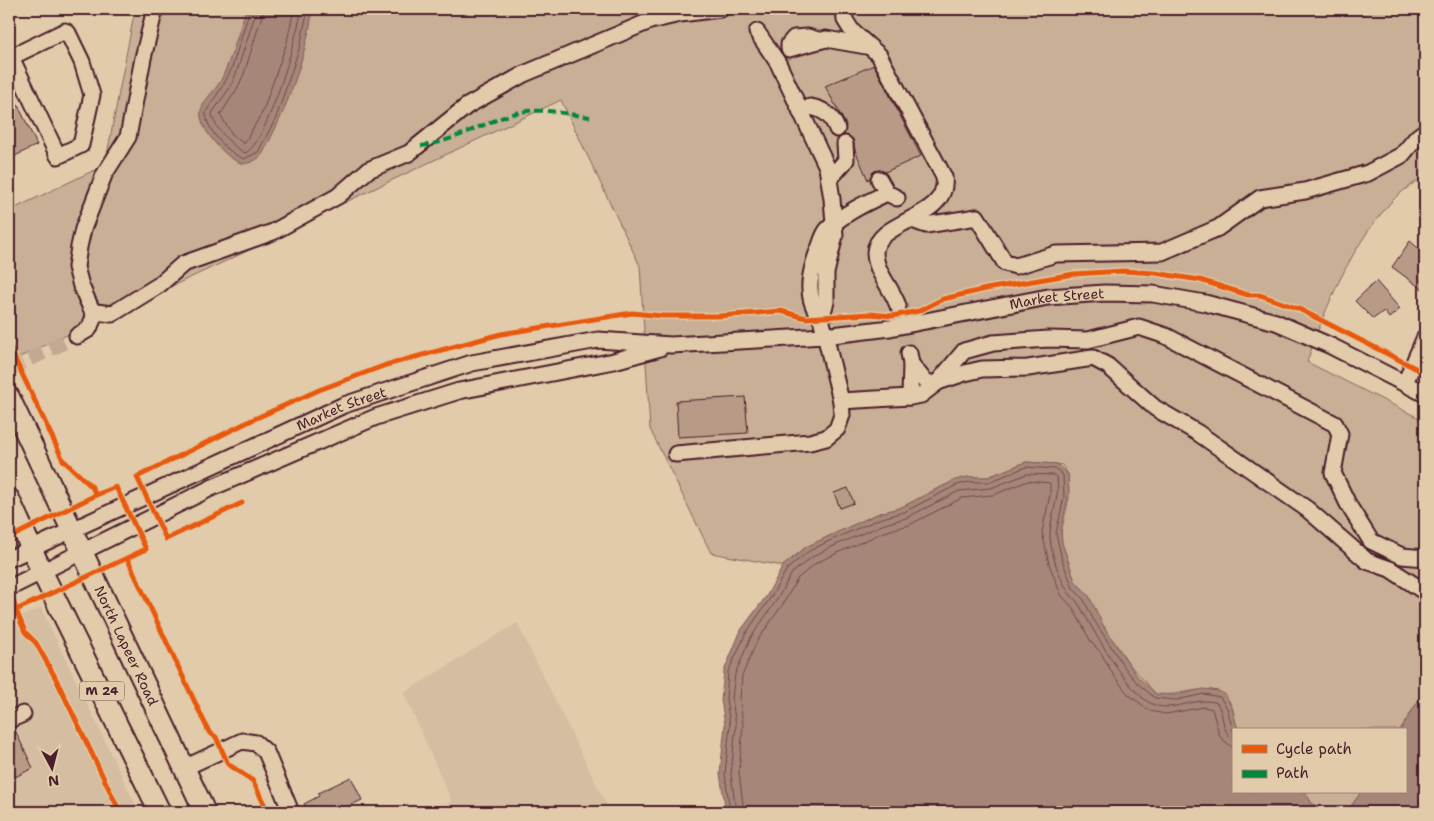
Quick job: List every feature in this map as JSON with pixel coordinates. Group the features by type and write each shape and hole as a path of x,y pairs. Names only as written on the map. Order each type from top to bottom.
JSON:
{"main road":[{"name":"North Lapeer Road","path":"9,397 205,812"},
{"name":"M 24","path":"9,499 42,572 160,812"},
{"path":"109,705 128,724 170,812"}],"street":[{"path":"77,336 90,329 94,315 81,286 76,267 83,229 104,175 128,137 142,58 155,9"},
{"path":"94,315 96,312 112,314 159,285 183,264 273,232 338,196 368,170 410,153 466,106 524,74 650,21 680,14 721,9"},
{"path":"844,9 845,20 852,31 866,46 879,55 944,177 944,190 939,200 912,220 881,238 875,251 880,271 898,306"},
{"path":"65,31 68,32 82,62 92,95 81,145 58,156 10,58 65,31"},
{"path":"757,32 778,64 826,167 829,180 832,225"},
{"path":"818,40 866,46"},
{"path":"801,113 810,107 821,109 834,119 837,129"},
{"path":"912,220 926,225 977,217 1006,263 1016,266 1056,254 1162,252 1218,228 1260,198 1305,190 1368,173 1402,155 1417,136 1425,131"},
{"path":"829,180 846,160 845,144"},
{"path":"676,454 810,442 826,438 837,429 842,415 841,401 821,318 812,308 811,268 826,231 832,225 892,195 879,179"},
{"name":"Market Street","path":"9,559 344,405 472,363 598,340 671,345 824,336 890,328 1048,297 1104,293 1153,294 1205,302 1276,322 1331,346 1425,394"},
{"path":"841,401 921,395 938,382 964,351 993,342 1048,339 1088,340 1139,326 1166,336 1335,424 1340,434 1333,473 1348,506 1371,541 1402,556 1425,558"},
{"path":"1405,383 1425,337"},
{"name":"Market Street","path":"9,588 211,488 376,418 459,391 614,361 671,345"},
{"path":"910,397 910,358 927,383 938,382 964,373 982,370 1028,368 1093,358 1108,366 1155,408 1198,433 1307,509 1336,532 1367,561 1390,569 1425,592"},
{"path":"9,720 23,714"},
{"path":"184,768 242,741 253,741 266,752 291,812"}],"shaded area":[{"path":"135,9 1425,9 1425,175 1392,201 1364,237 1331,298 1307,362 1425,421 1425,690 1401,728 1237,728 1232,707 1226,697 1218,692 1198,690 1166,695 1156,694 1130,665 1097,616 1089,596 1075,581 1062,543 1061,533 1069,498 1068,474 1062,465 1057,464 1026,462 988,477 968,477 938,488 902,507 877,514 806,547 783,566 711,553 650,429 640,266 561,100 306,221 301,226 9,362 9,211 105,165"},
{"path":"41,608 139,812 9,812 9,622"},
{"path":"517,623 610,812 432,812 452,802 404,693"},
{"path":"1306,794 1360,794 1347,812 1322,812 1311,802"}],"water":[{"path":"246,9 313,9 300,65 280,119 259,158 243,164 229,156 214,142 204,125 201,110 222,78"},
{"path":"1026,462 1057,464 1068,474 1069,493 1061,528 1062,543 1075,581 1089,596 1107,633 1138,677 1156,694 1176,695 1203,689 1218,691 1226,695 1237,728 1232,728 1232,794 1306,794 1311,802 1322,812 726,812 720,774 725,725 721,700 724,671 741,630 767,595 783,566 806,547 877,514 902,507 955,480 968,477 988,477"},
{"path":"1425,690 1425,812 1347,812 1360,794 1406,794 1406,728 1401,728"}],"building":[{"path":"874,65 921,156 885,172 875,171 868,180 855,150 853,139 844,135 846,125 825,86"},
{"path":"9,86 37,145 9,159"},
{"path":"1410,241 1425,254 1425,291 1392,267"},
{"path":"1376,281 1400,309 1389,318 1384,311 1373,319 1355,301"},
{"path":"745,397 748,433 678,437 676,401"},
{"path":"848,488 854,503 840,508 834,493"},
{"path":"14,728 33,768 9,780 9,729"},
{"path":"351,777 362,800 336,812 308,812 304,804 319,796 318,793"}],"tunnel":[{"path":"898,306 909,353"},
{"path":"9,369 77,336"}],"marked path":[{"path":"421,146 457,136 504,117 525,111 553,112 590,117"}],"cycle path":[{"path":"242,503 166,539 137,477 252,420 319,390 386,365 501,334 632,313 663,316 719,316 781,311 806,318 870,314 892,316 919,311 943,299 986,289 1074,274 1123,271 1155,273 1200,280 1248,295 1260,295 1299,309 1425,373"},
{"path":"9,341 15,359 63,460 92,487 96,495 116,487 146,549 127,558 209,732 216,737 228,764 253,781 268,812"},
{"path":"9,538 96,495"},
{"path":"9,587 16,610 127,558"},
{"path":"16,610 25,632 36,643 55,677 120,812"}]}
